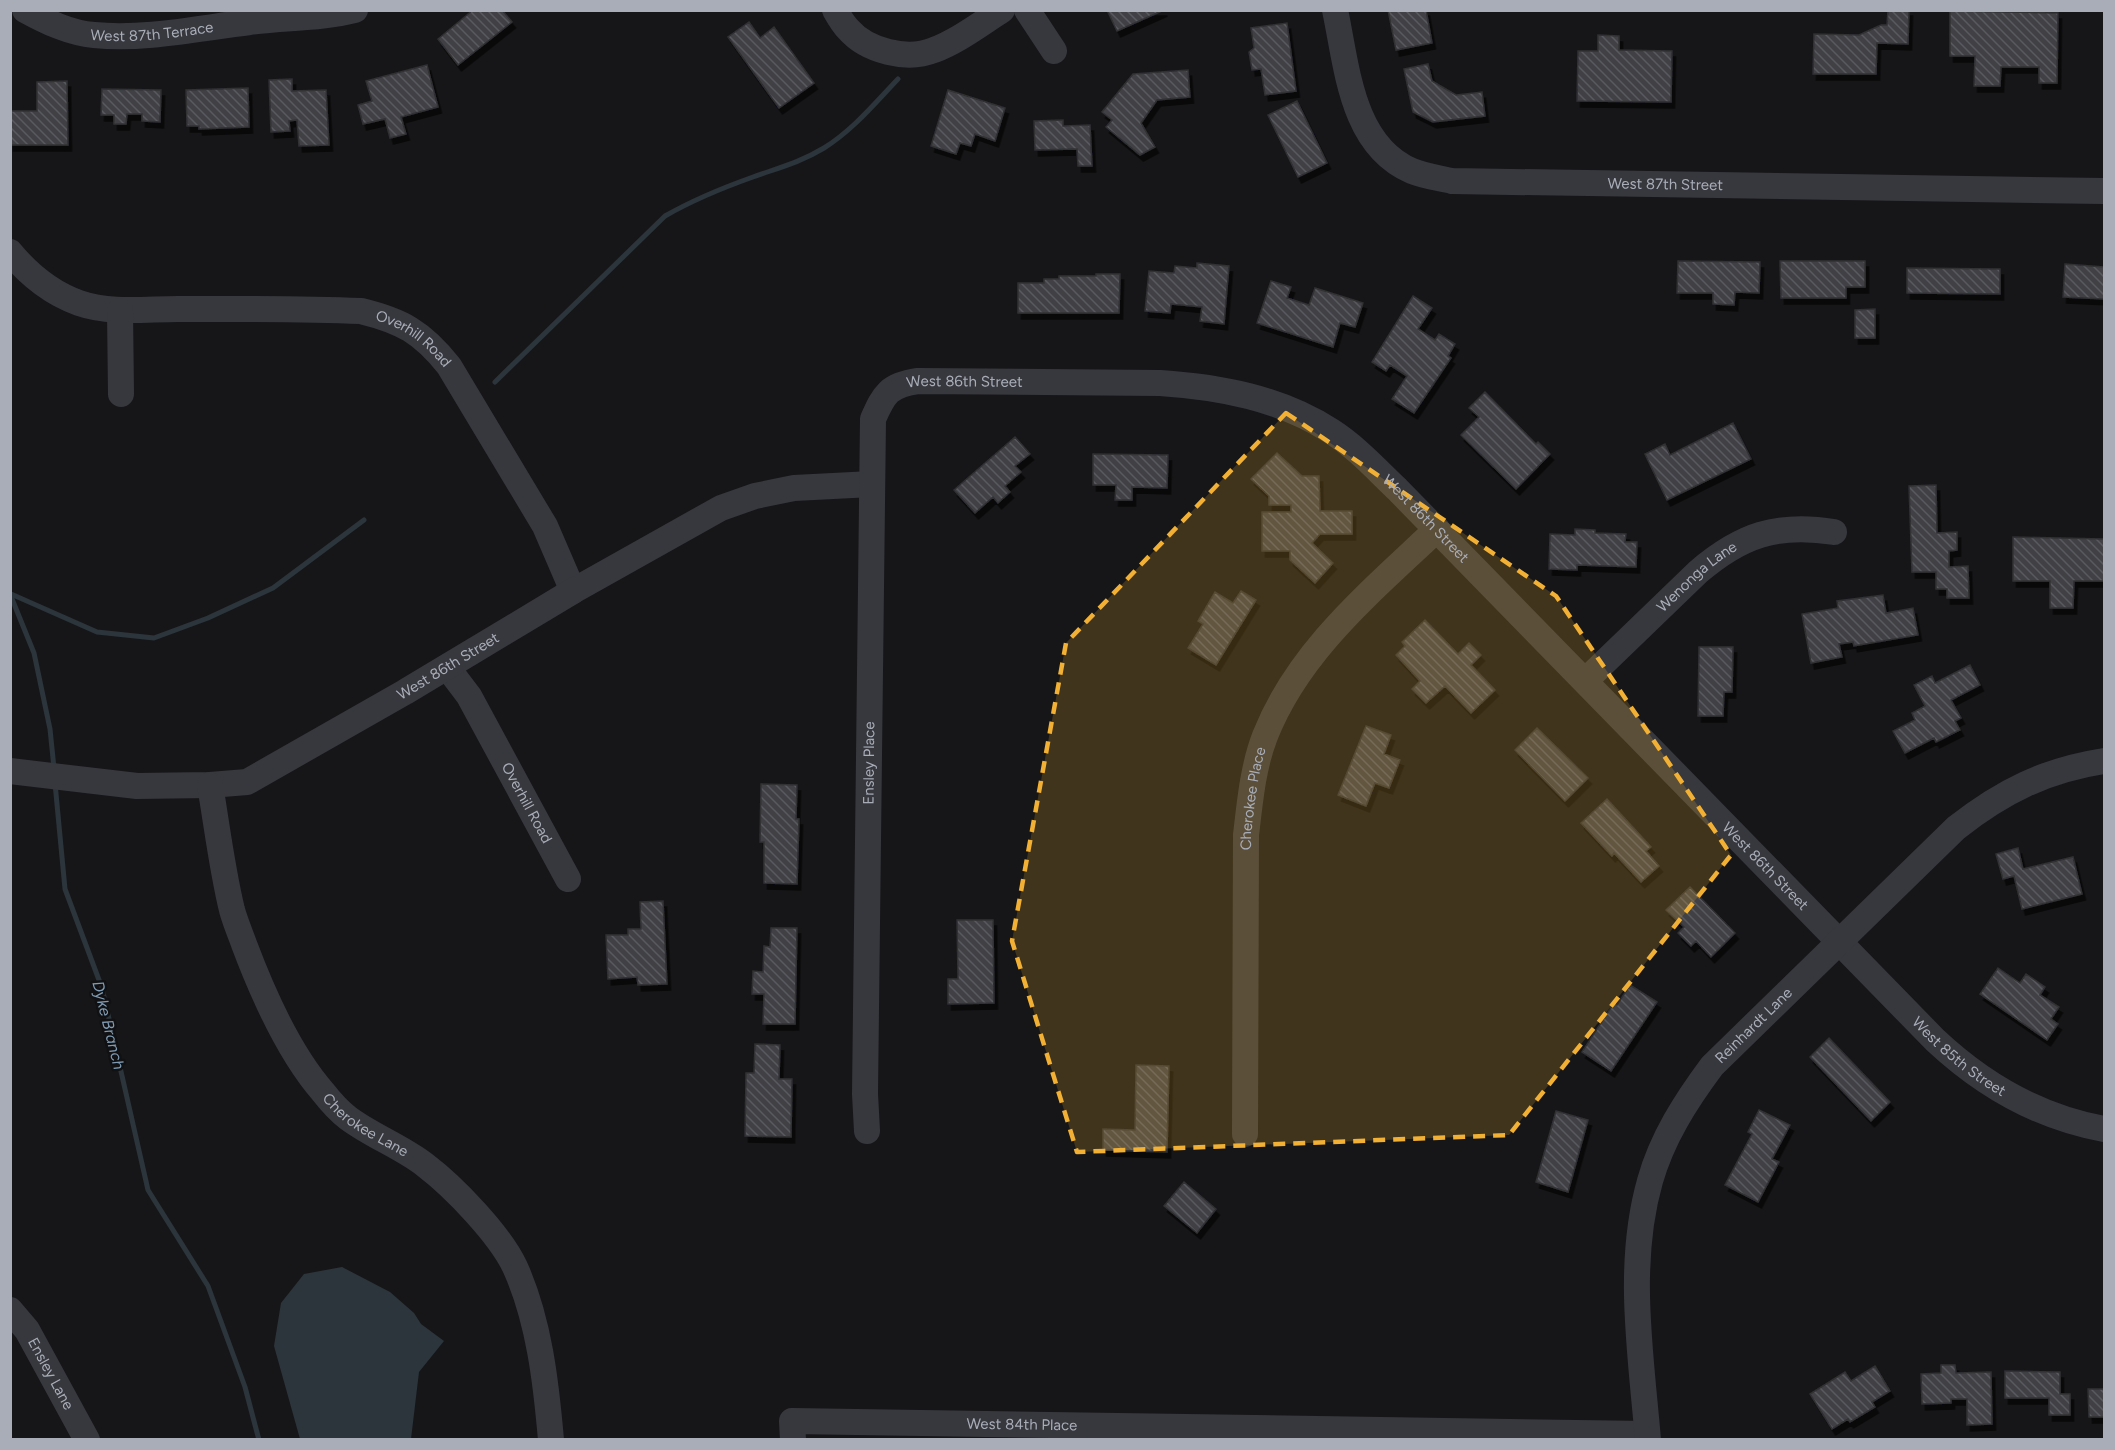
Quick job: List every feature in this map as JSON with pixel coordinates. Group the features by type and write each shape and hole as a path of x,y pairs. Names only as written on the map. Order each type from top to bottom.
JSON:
{"street":[{"name":"West 87th Terrace","path":"25,10 65,29 94,35 138,35 251,16 320,16 355,10"},
{"path":"835,10 849,31 865,43 890,53 912,54 932,51 1002,10"},
{"path":"1027,10 1054,51"},
{"name":"West 87th Street","path":"1335,10 1358,113 1373,139 1389,156 1412,170 1452,181 2104,191"},
{"name":"Overhill Road","path":"10,252 33,277 59,295 81,304 120,311 158,309 361,311 390,318 413,330 434,347 449,366 544,526 573,591"},
{"path":"120,311 121,394"},
{"name":"West 86th Street","path":"882,397 901,383 918,381 1199,385 1243,393 1286,408 1330,431 1358,451 1437,529 1839,941"},
{"name":"Ensley Place","path":"867,1131 873,420 882,397"},
{"name":"West 86th Street","path":"10,771 137,786 247,782 696,520 755,496 794,488 872,484"},
{"name":"Wenonga Lane","path":"1585,681 1698,572 1715,557 1736,544 1759,534 1782,530 1807,528 1834,532"},
{"name":"Cherokee Place","path":"1245,1134 1246,835 1251,790 1264,738 1280,703 1300,670 1328,635 1437,529"},
{"name":"Overhill Road","path":"447,667 469,696 568,879"},
{"name":"Reinhardt Lane","path":"1648,1437 1638,1342 1638,1265 1641,1221 1647,1191 1664,1142 1687,1100 1713,1066 1956,828 1987,804 2012,789 2051,773 2104,760"},
{"name":"Cherokee Lane","path":"210,784 232,910 257,979 295,1053 321,1090 346,1116 424,1164 479,1217 505,1250 525,1290 533,1321 547,1387 551,1440"},
{"name":"West 85th Street","path":"1839,941 1959,1063 1996,1089 2036,1110 2077,1124 2104,1129"},
{"name":"Ensley Lane","path":"10,1310 27,1330 87,1440"},
{"name":"West 84th Place","path":"793,1430 1648,1437"}],"highlighted area":[{"path":"1286,413 1556,596 1731,855 1509,1135 1077,1152 1012,941 1066,643"}],"shaded area":[{"path":"342,1267 390,1292 414,1313 421,1324 444,1341 419,1372 411,1439 300,1439 274,1346 281,1303 304,1274"}],"building":[{"path":"473,10 502,10 512,22 458,65 438,39"},
{"path":"1107,10 1164,10 1117,31"},
{"path":"1388,10 1426,10 1432,43 1396,50"},
{"path":"1888,10 1909,10 1908,44 1877,43 1876,74 1813,74 1814,34 1859,35 1881,25 1887,25"},
{"path":"1950,11 2058,13 2057,83 2039,83 2039,67 2001,67 2000,86 1974,86 1975,56 1950,56"},
{"path":"749,22 760,38 774,27 814,83 779,108 728,37"},
{"path":"1287,23 1296,91 1265,95 1261,69 1252,70 1249,52 1254,48 1251,28"},
{"path":"1598,35 1619,36 1619,50 1672,51 1671,102 1577,101 1578,51 1598,51"},
{"path":"1428,64 1432,81 1456,95 1482,92 1485,116 1433,122 1413,112 1404,69"},
{"path":"427,65 438,107 401,117 406,134 390,138 385,119 363,124 358,105 372,101 366,81"},
{"path":"1188,70 1190,97 1157,100 1141,123 1155,147 1140,155 1106,127 1112,120 1102,112 1133,74"},
{"path":"292,79 292,91 326,90 329,145 299,146 297,120 289,121 290,131 271,132 269,80"},
{"path":"67,81 68,145 10,145 10,111 37,111 37,82"},
{"path":"248,88 249,127 199,129 199,126 187,126 186,90"},
{"path":"102,89 161,90 160,122 142,121 142,114 127,114 126,124 114,124 114,115 101,115"},
{"path":"948,90 1005,108 995,141 975,134 971,146 960,143 956,154 931,146"},
{"path":"1297,101 1327,163 1298,177 1268,115"},
{"path":"1063,120 1063,126 1090,125 1092,166 1078,166 1077,149 1035,150 1034,121"},
{"path":"1678,261 1760,262 1759,293 1735,292 1734,305 1713,304 1713,293 1677,293"},
{"path":"1780,261 1865,261 1865,287 1846,287 1846,298 1781,298"},
{"path":"1197,263 1229,266 1224,324 1200,321 1202,307 1171,304 1170,313 1145,311 1149,271 1174,273 1175,266 1197,268"},
{"path":"2065,264 2104,267 2104,299 2063,297"},
{"path":"1907,268 2000,269 2000,294 1907,293"},
{"path":"1096,274 1120,274 1119,313 1018,313 1018,283 1044,283 1044,279 1059,279 1059,276 1096,276"},
{"path":"1271,281 1291,287 1287,298 1309,305 1315,288 1363,303 1355,327 1340,323 1333,347 1257,323"},
{"path":"1413,296 1432,308 1418,329 1435,340 1439,334 1455,344 1448,356 1451,358 1414,413 1392,399 1407,376 1390,365 1386,371 1372,362"},
{"path":"1875,309 1875,338 1855,338 1855,310"},
{"path":"1485,392 1536,444 1538,442 1550,454 1516,489 1461,435 1479,417 1469,408"},
{"path":"1733,423 1751,459 1667,500 1645,454 1665,444 1670,455"},
{"path":"1015,437 1030,454 1015,466 1021,472 1005,486 1010,492 998,503 993,497 975,513 954,490"},
{"path":"1277,453 1302,476 1319,476 1320,511 1352,511 1352,534 1320,534 1312,543 1333,563 1315,583 1290,560 1290,551 1262,551 1262,512 1291,512 1291,505 1269,505 1269,496 1251,479"},
{"path":"1093,454 1168,455 1167,488 1132,487 1132,500 1115,500 1116,485 1093,485"},
{"path":"1936,485 1937,533 1957,532 1957,550 1949,551 1949,567 1968,566 1969,598 1947,598 1947,589 1936,589 1936,572 1912,572 1909,486"},
{"path":"1575,529 1595,530 1595,533 1626,534 1625,542 1637,542 1636,567 1577,565 1577,570 1549,569 1550,534 1575,535"},
{"path":"2013,537 2104,539 2104,581 2074,581 2073,608 2050,608 2050,581 2013,581"},
{"path":"1241,591 1256,600 1216,665 1188,648 1203,624 1198,621 1215,592 1233,603"},
{"path":"1883,595 1886,613 1913,608 1918,635 1854,646 1853,642 1839,644 1842,657 1811,663 1802,614 1838,608 1837,601"},
{"path":"1425,620 1458,654 1469,643 1481,655 1471,665 1495,690 1471,713 1445,686 1426,703 1412,689 1420,681 1396,655 1405,646 1402,642"},
{"path":"1699,647 1733,647 1732,692 1724,692 1723,716 1698,716"},
{"path":"1970,665 1980,685 1951,700 1961,718 1955,721 1960,730 1936,742 1934,738 1905,753 1893,731 1915,720 1912,713 1925,706 1914,685 1932,676 1935,683"},
{"path":"1366,726 1391,735 1384,754 1400,760 1389,788 1375,783 1366,806 1338,795"},
{"path":"1537,728 1588,778 1565,801 1515,750"},
{"path":"761,784 797,785 796,819 799,819 797,884 764,883 764,842 760,842"},
{"path":"1607,799 1651,847 1646,851 1659,866 1641,882 1581,823"},
{"path":"2018,848 2023,869 2073,857 2082,894 2022,909 2014,876 2003,879 1996,854"},
{"path":"1690,887 1735,933 1711,957 1696,941 1691,946 1678,933 1684,927 1666,910"},
{"path":"663,901 667,984 638,985 637,977 608,979 606,935 628,935 628,929 641,929 640,902"},
{"path":"957,920 993,920 994,1003 948,1004 948,979 958,979"},
{"path":"771,928 797,928 795,1024 763,1024 764,994 752,994 753,971 763,972 764,946 770,947"},
{"path":"1998,968 2020,983 2026,974 2045,987 2040,995 2059,1007 2051,1019 2058,1024 2047,1040 1980,994"},
{"path":"1630,985 1657,1002 1611,1071 1582,1052 1614,1003 1617,1005"},
{"path":"1829,1038 1890,1102 1871,1121 1810,1057"},
{"path":"755,1044 780,1045 779,1079 792,1079 791,1137 745,1136 746,1073 754,1073"},
{"path":"1136,1065 1169,1066 1167,1152 1103,1150 1103,1129 1135,1130"},
{"path":"1759,1110 1790,1125 1772,1159 1779,1162 1758,1202 1725,1185 1752,1134 1748,1132"},
{"path":"1556,1111 1588,1120 1568,1192 1536,1182"},
{"path":"1184,1182 1216,1209 1197,1233 1164,1206"},
{"path":"1941,1365 1955,1365 1956,1373 1991,1372 1992,1424 1967,1425 1967,1399 1951,1399 1951,1403 1922,1404 1921,1374 1941,1373"},
{"path":"1875,1366 1890,1391 1872,1402 1875,1407 1850,1422 1848,1419 1832,1429 1810,1394 1845,1372 1851,1381"},
{"path":"2005,1371 2060,1372 2060,1394 2070,1394 2070,1415 2049,1415 2049,1398 2005,1398"},
{"path":"2088,1389 2104,1389 2104,1417 2089,1417"}],"waterway":[{"path":"495,382 665,216 708,195 798,161 824,148 854,125 898,79"},
{"path":"11,594 97,632 154,638 208,618 273,588 364,520"},
{"name":"Dyke Branch","path":"10,594 34,653 50,729 54,768"},
{"name":"Dyke Branch","path":"55,783 65,889 102,988 148,1190 208,1286 245,1387 259,1440"}]}
